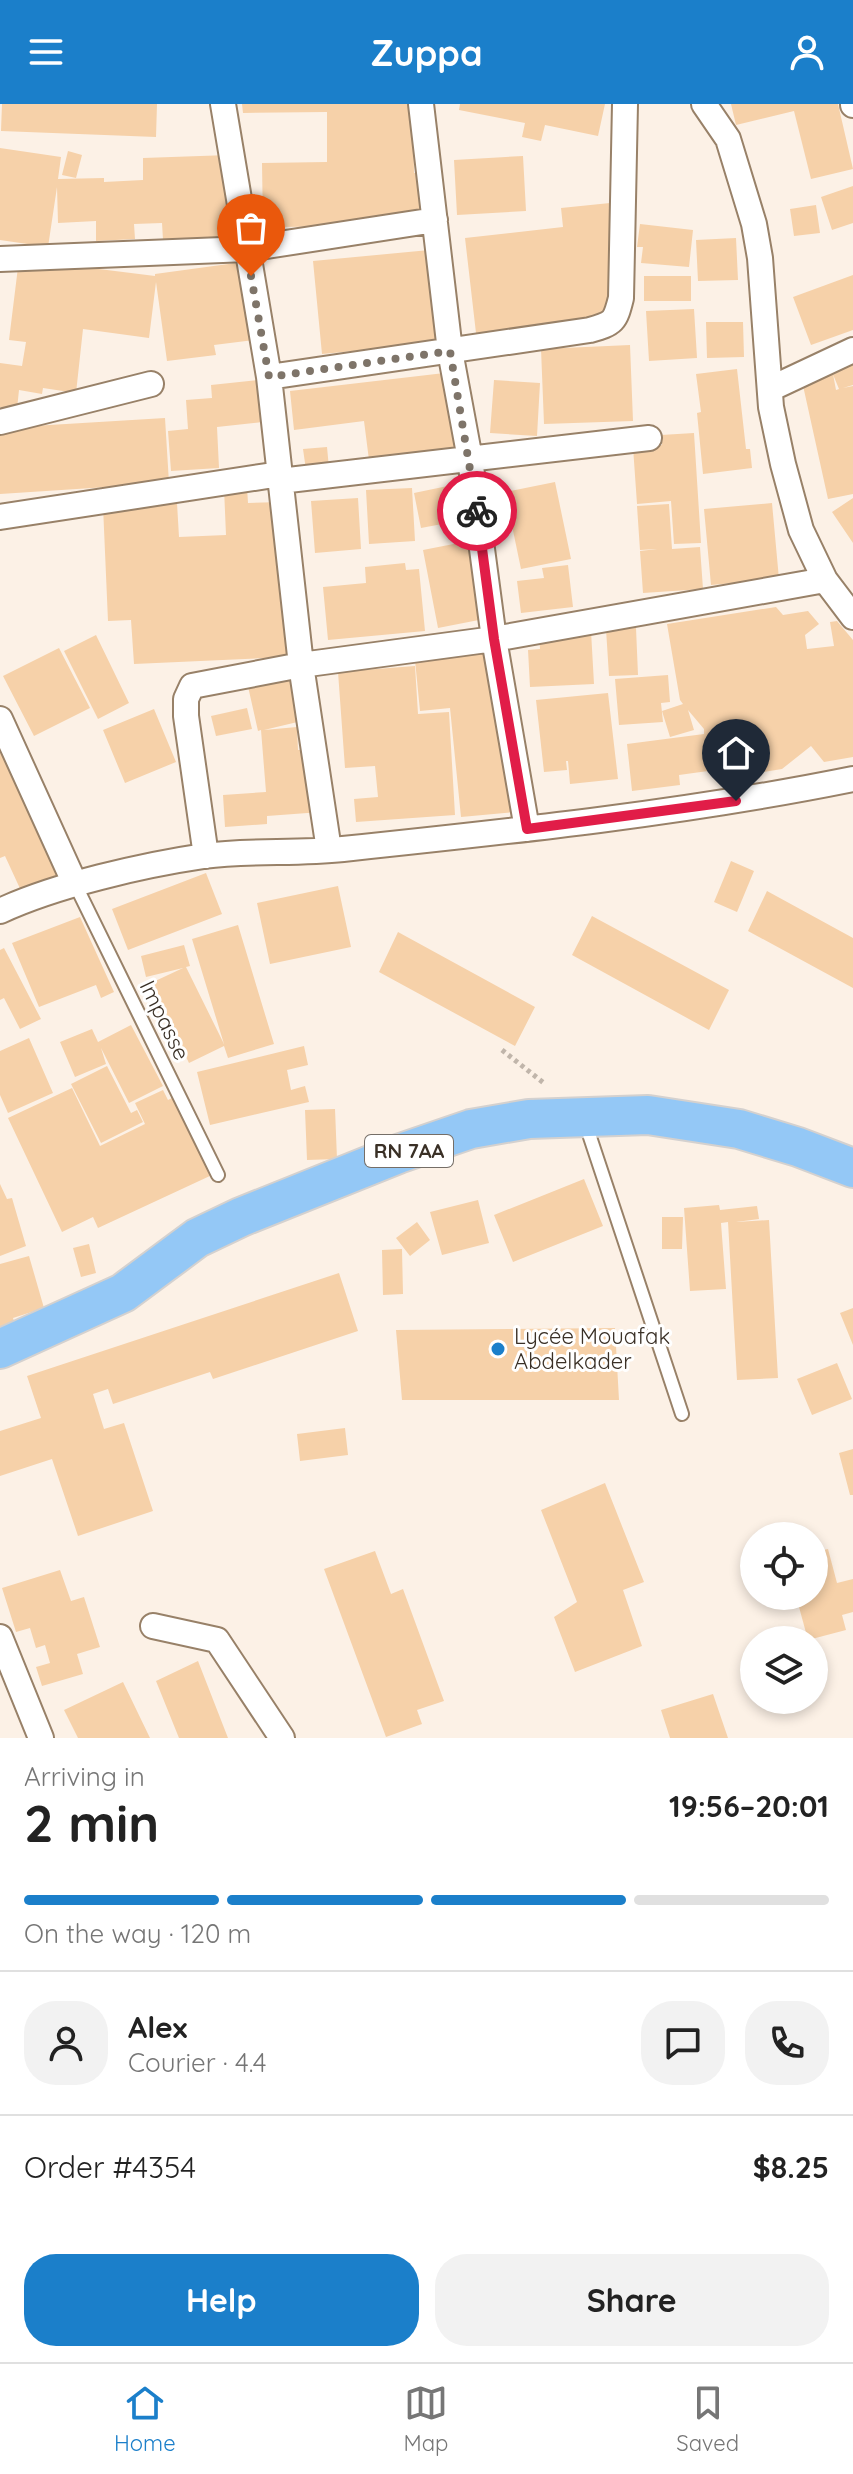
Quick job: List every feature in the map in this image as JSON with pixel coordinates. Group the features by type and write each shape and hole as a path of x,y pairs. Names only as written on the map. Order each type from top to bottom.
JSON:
{"main road":[{"name":"RN 7AA","path":"0,1349 123,1293 197,1238 327,1182 471,1129 529,1119 648,1115 739,1129 853,1168"}],"street":[{"path":"223,104 269,377 301,665 329,850"},
{"path":"421,104 450,351 470,459 494,639 527,829"},
{"path":"269,377 590,330 610,324 617,315 621,298 625,104"},
{"path":"704,104 728,139 754,224 760,258 771,407 801,530 825,580 853,617"},
{"path":"0,259 247,249 435,220"},
{"path":"770,389 853,350"},
{"path":"0,422 151,384"},
{"path":"0,517 280,478 649,438"},
{"path":"206,856 186,716 188,691 192,686 301,665 494,639 825,580"},
{"path":"0,719 75,884"},
{"path":"0,911 75,884 206,856 329,850 527,829 766,797 853,779"},
{"path":"153,1626 217,1640 282,1738"},
{"path":"0,1637 41,1738"}],"lane":[{"name":"Impasse","path":"75,884 218,1175"},
{"path":"583,1115 682,1414"}],"building":[{"path":"2,104 157,104 156,137 1,131"},
{"path":"242,104 413,104 414,173 421,173 422,226 263,227 262,163 327,162 327,112 243,113"},
{"path":"460,104 605,104 598,136 545,125 541,141 522,137 525,123 459,110"},
{"path":"731,104 838,104 853,169 811,179 794,111 736,125"},
{"path":"0,148 61,157 58,179 104,178 104,182 143,180 143,158 229,155 231,238 163,240 162,223 134,224 135,239 96,241 96,221 58,223 57,187 48,247 0,240"},
{"path":"68,151 82,155 76,178 62,175"},
{"path":"523,156 526,211 457,215 454,160"},
{"path":"853,186 853,223 832,230 821,197"},
{"path":"610,203 623,318 476,333 465,238 563,227 561,208"},
{"path":"816,205 820,233 794,236 790,209"},
{"path":"640,224 693,230 689,267 641,263 643,247 637,247"},
{"path":"736,238 738,280 698,281 696,240"},
{"path":"440,249 449,342 322,354 313,261"},
{"path":"19,259 155,276 243,262 254,340 214,345 216,355 167,361 156,282 149,338 83,329 76,393 43,388 42,394 19,390 17,409 0,407 0,363 22,366 26,342 9,340"},
{"path":"853,275 853,330 811,345 793,297"},
{"path":"644,276 691,276 691,301 644,301"},
{"path":"694,309 697,358 649,361 646,311"},
{"path":"706,322 743,322 744,357 707,358"},
{"path":"630,345 633,421 544,424 541,349"},
{"path":"853,364 853,385 843,388 853,386 853,494 828,499 802,381 833,374"},
{"path":"737,369 746,449 750,449 752,468 703,474 696,374"},
{"path":"453,372 462,449 369,460 364,421 294,430 290,391"},
{"path":"258,380 263,422 217,427 219,468 171,471 168,431 188,429 186,400 212,398 211,385"},
{"path":"494,380 540,383 537,436 490,433"},
{"path":"165,418 169,483 0,494 0,428"},
{"path":"694,433 701,543 674,544 671,501 637,504 633,447 662,445 661,435"},
{"path":"327,447 329,468 306,470 303,449"},
{"path":"467,482 474,518 421,528 414,493"},
{"path":"555,482 571,559 521,569 505,492"},
{"path":"247,487 248,503 282,502 290,657 134,664 131,620 108,621 103,506 177,503 179,537 226,535 224,488"},
{"path":"412,488 415,541 369,544 366,490"},
{"path":"358,498 361,549 315,553 311,501"},
{"path":"853,498 853,543 832,512"},
{"path":"772,503 779,579 711,585 704,509"},
{"path":"669,504 672,549 700,547 703,589 643,593 640,551 657,549 640,550 637,506"},
{"path":"474,540 489,618 438,628 423,550"},
{"path":"405,563 406,570 419,569 425,631 328,640 323,587 366,583 365,567"},
{"path":"568,565 573,607 521,613 517,581 544,578 542,568"},
{"path":"776,607 783,615 808,611 819,624 805,635 807,649 834,646 830,622 837,621 853,640 853,757 824,762 811,746 782,769 721,779 718,764 706,749 708,771 679,775 680,785 632,791 627,744 704,734 704,729 688,710 694,730 670,737 662,711 683,704 667,624"},
{"path":"636,628 638,675 609,676 606,629"},
{"path":"591,631 594,684 530,687 528,650 540,649 539,634"},
{"path":"96,635 129,703 98,719 64,651"},
{"path":"59,648 90,708 34,736 3,676"},
{"path":"497,652 514,812 461,817 450,708 420,711 415,660"},
{"path":"415,666 418,714 449,712 455,815 356,822 354,799 378,797 375,766 345,768 338,672"},
{"path":"298,671 310,719 264,730 297,727 298,750 316,749 321,812 267,816 267,824 225,827 223,795 266,792 261,730 258,731 247,682"},
{"path":"668,675 670,702 661,703 663,722 619,725 615,679"},
{"path":"608,693 618,779 570,784 568,761 567,770 544,772 536,700"},
{"path":"247,708 252,729 216,736 211,716"},
{"path":"154,709 176,762 125,783 103,730"},
{"path":"0,739 63,877 23,895 5,856 0,858"},
{"path":"731,861 754,871 737,912 714,902"},
{"path":"206,873 222,914 128,950 112,909"},
{"path":"338,886 351,947 270,964 257,903"},
{"path":"767,891 853,938 853,988 748,931"},
{"path":"592,916 729,990 709,1030 572,955"},
{"path":"80,917 114,992 101,998 96,985 39,1007 12,943"},
{"path":"238,925 274,1044 228,1058 224,1046 189,1063 151,983 183,968 146,977 141,956 184,945 190,966 186,967 224,1044 192,939"},
{"path":"398,932 535,1007 515,1046 379,972"},
{"path":"4,948 41,1019 20,1029 4,998 0,1000 0,950"},
{"path":"131,1025 163,1086 129,1103 101,1048 106,1064 75,1077 60,1042 92,1029 98,1042"},
{"path":"29,1038 53,1093 8,1113 0,1095 0,1051"},
{"path":"304,1046 308,1065 287,1070 291,1090 305,1086 309,1102 210,1125 197,1072"},
{"path":"107,1066 131,1113 137,1110 143,1122 101,1143 71,1084"},
{"path":"72,1088 100,1146 145,1124 135,1103 163,1090 168,1100 174,1097 212,1175 98,1228 93,1217 62,1232 8,1118"},
{"path":"335,1109 337,1159 307,1160 305,1110"},
{"path":"584,1179 603,1226 513,1262 494,1215"},
{"path":"0,1184 7,1199 12,1198 26,1246 0,1256"},
{"path":"478,1200 489,1243 442,1255 430,1212"},
{"path":"719,1205 720,1210 757,1206 759,1219 736,1222 769,1220 778,1378 737,1380 728,1222 721,1223 726,1289 690,1291 684,1208"},
{"path":"662,1217 683,1217 682,1249 662,1249"},
{"path":"417,1222 430,1240 410,1256 396,1238"},
{"path":"89,1244 96,1273 81,1277 73,1248"},
{"path":"402,1249 403,1294 383,1295 382,1250"},
{"path":"29,1256 44,1308 13,1318 17,1330 0,1335 0,1264"},
{"path":"339,1273 358,1331 213,1379 210,1372 113,1404 108,1389 93,1394 104,1429 124,1423 153,1511 78,1536 52,1459 0,1476 0,1431 41,1418 27,1376"},
{"path":"853,1308 853,1345 840,1313"},
{"path":"615,1328 619,1400 402,1400 396,1330"},
{"path":"837,1363 852,1399 812,1415 797,1379"},
{"path":"345,1428 348,1455 300,1461 297,1434"},
{"path":"853,1449 853,1495 850,1495 839,1453"},
{"path":"605,1483 644,1582 623,1590 642,1646 575,1672 554,1617 577,1602 541,1510"},
{"path":"828,1549 837,1583 853,1579 853,1612 842,1615 846,1630 828,1635 828,1626 804,1626 800,1610 828,1610"},
{"path":"375,1551 391,1594 403,1589 444,1701 417,1710 422,1724 386,1737 324,1569"},
{"path":"60,1570 71,1601 84,1597 100,1647 77,1654 83,1674 42,1686 36,1667 50,1663 45,1645 36,1648 30,1628 16,1632 2,1588"},
{"path":"198,1661 228,1738 179,1738 156,1681"},
{"path":"123,1682 150,1738 78,1738 64,1710"},
{"path":"713,1694 728,1738 670,1738 661,1710"}],"way so far":[{"path":"251,276 269,377 450,351 477,511"}],"place":[{"name":"Lycée Mouafak Abdelkader","path":"498,1349"}],"route":[{"path":"477,511 494,639 527,829 736,801"}]}
